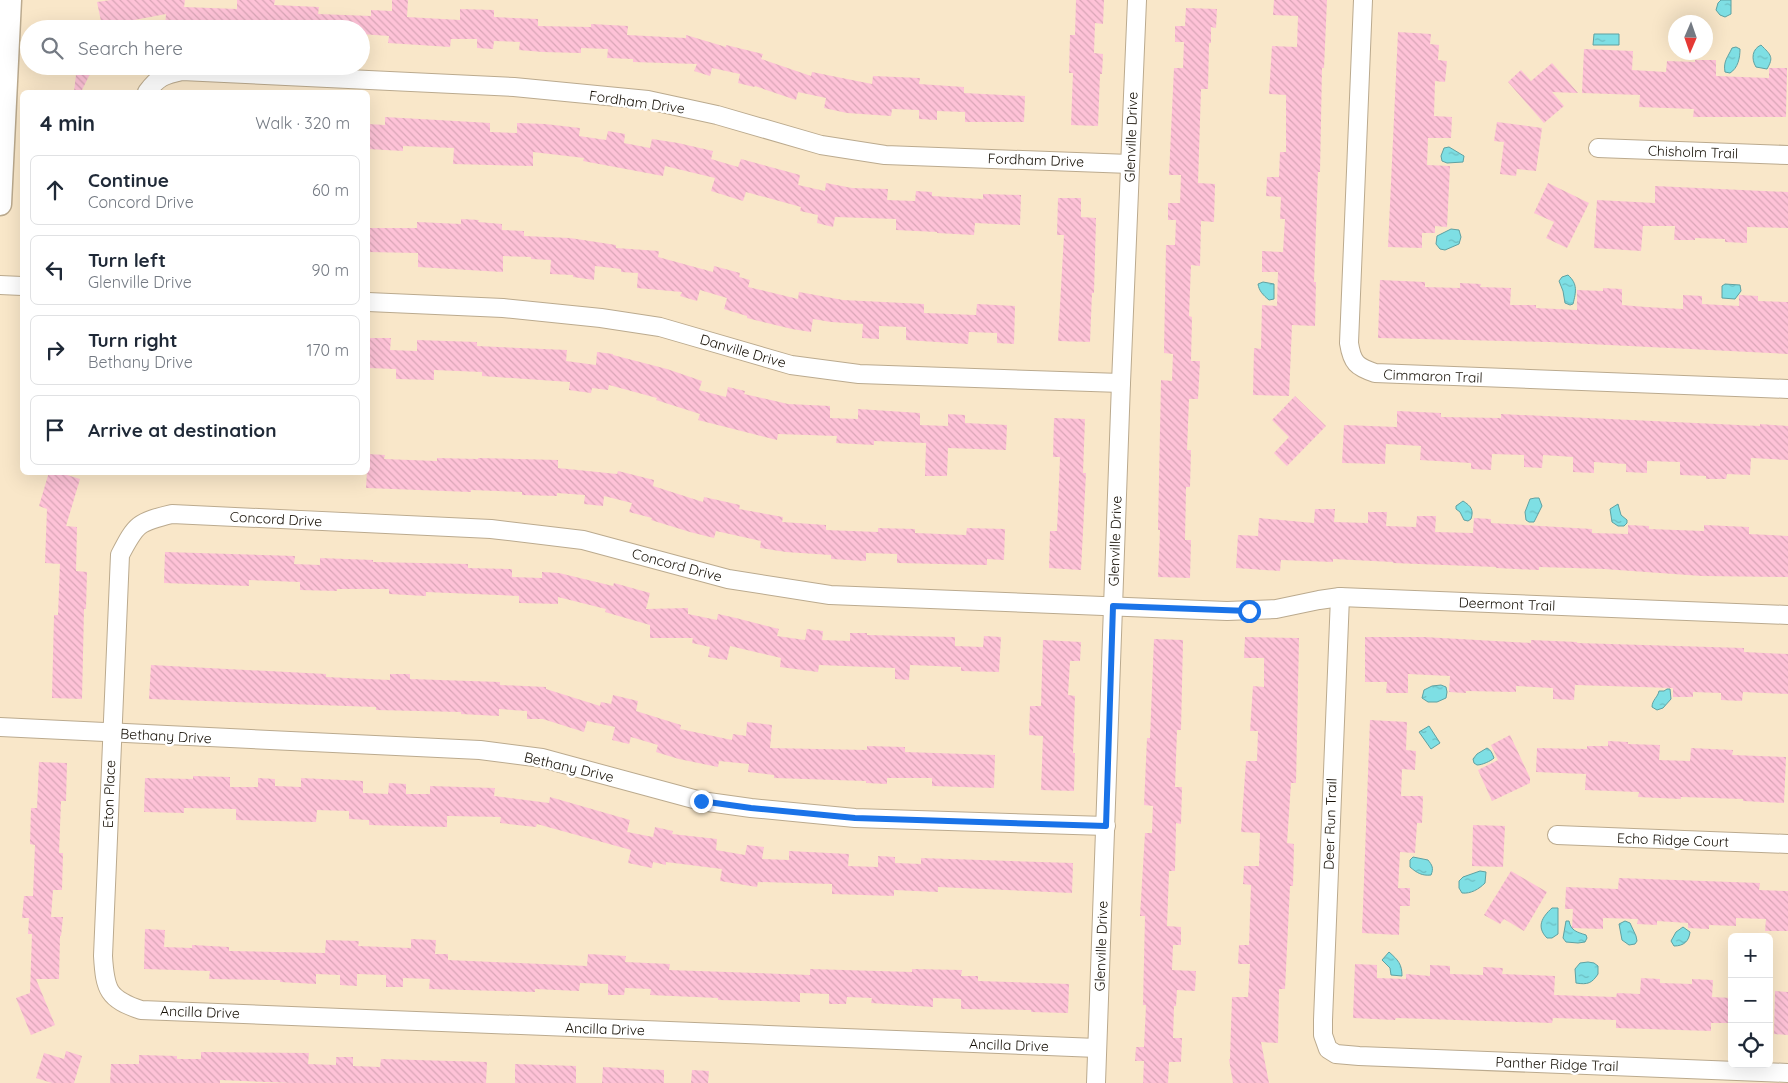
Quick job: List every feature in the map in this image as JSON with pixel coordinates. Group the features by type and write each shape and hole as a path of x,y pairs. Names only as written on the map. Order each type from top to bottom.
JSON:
{"main road":[{"path":"0,204 10,0"}],"street":[{"name":"Glenville Drive","path":"1096,1083 1137,0"},
{"name":"Cimmaron Trail","path":"1363,0 1350,343 1351,355 1356,364 1363,369 1375,373 1788,389"},
{"name":"Fordham Drive","path":"148,90 163,75"},
{"name":"Fordham Drive","path":"260,75 514,88 648,100 717,115 821,145 885,155 1130,164"},
{"name":"Chisholm Trail","path":"1598,148 1788,156"},
{"path":"0,285 20,286"},
{"name":"Danville Drive","path":"370,302 502,308 601,318 660,327 791,365 858,374 1121,384"},
{"name":"Concord Drive","path":"133,530 149,520 172,514 491,529 583,540 728,579 830,595 1227,612"},
{"name":"Eton Place","path":"115,998 104,978 103,956 111,733 120,554 133,530"},
{"name":"Deermont Trail","path":"1227,612 1276,609 1340,597 1788,615"},
{"name":"Deer Run Trail","path":"1328,1049 1323,1035 1323,1020 1340,597"},
{"name":"Bethany Drive","path":"0,727 480,750 542,758 701,801 751,808 855,818 1106,826"},
{"name":"Echo Ridge Court","path":"1557,835 1788,844"},
{"name":"Ancilla Drive","path":"115,998 126,1005 141,1010 1097,1048"},
{"name":"Panther Ridge Trail","path":"1328,1049 1336,1054 1359,1056 1788,1073"}],"water":[{"path":"1721,0 1731,0 1731,14 1725,17 1716,10"},
{"path":"1594,34 1619,34 1619,45 1593,45"},
{"path":"1761,45 1771,59 1767,69 1756,67 1753,61 1754,52"},
{"path":"1732,48 1740,49 1737,66 1730,73 1725,72 1726,59"},
{"path":"1449,147 1464,156 1463,162 1447,163 1442,161 1441,156 1444,148"},
{"path":"1451,229 1459,230 1461,237 1459,244 1445,250 1440,249 1436,244 1437,236"},
{"path":"1568,275 1575,288 1573,304 1570,305 1565,303 1559,281 1562,277"},
{"path":"1263,282 1274,284 1274,299 1269,300 1260,291 1258,284"},
{"path":"1725,284 1740,285 1741,291 1735,299 1722,298 1722,286"},
{"path":"1539,498 1542,506 1534,522 1529,522 1526,520 1525,512 1530,499"},
{"path":"1463,501 1472,511 1471,519 1468,521 1464,520 1456,509 1456,506"},
{"path":"1618,504 1621,515 1627,520 1624,526 1618,526 1612,522 1610,509"},
{"path":"1441,685 1446,687 1446,698 1437,702 1428,702 1422,698 1424,690 1432,686"},
{"path":"1670,689 1671,699 1663,708 1657,710 1652,707 1659,691"},
{"path":"1429,726 1440,743 1431,749 1419,732"},
{"path":"1487,748 1494,758 1489,762 1477,765 1474,763 1473,759 1477,754"},
{"path":"1413,857 1428,860 1431,863 1431,875 1420,874 1410,867 1410,860"},
{"path":"1480,871 1486,872 1485,883 1475,891 1462,893 1459,888 1459,881 1463,877"},
{"path":"1552,908 1558,908 1558,934 1552,938 1547,938 1541,926 1545,915"},
{"path":"1566,921 1569,921 1575,931 1586,935 1585,942 1566,942 1563,938"},
{"path":"1625,921 1630,923 1636,936 1637,941 1635,944 1629,945 1622,940 1619,924"},
{"path":"1683,927 1690,932 1688,938 1683,944 1674,946 1671,941 1676,932"},
{"path":"1389,952 1399,963 1402,976 1391,975 1390,968 1382,960"},
{"path":"1588,962 1598,966 1598,974 1589,983 1576,983 1575,969 1580,963"}],"building":[{"path":"111,0 185,0 184,7 237,9 237,0 275,0 274,5 319,7 318,14 371,16 371,10 392,11 392,0 408,0 407,17 460,20 460,9 494,10 494,17 538,19 538,26 591,27 591,24 628,26 627,35 686,38 686,35 726,47 726,45 763,54 761,59 811,76 812,72 872,84 873,76 920,78 919,84 964,87 964,93 1025,96 1024,122 965,122 965,112 937,111 937,120 919,119 919,110 892,109 891,116 847,113 824,108 826,98 798,92 796,100 755,86 738,83 740,74 712,68 710,76 694,71 697,64 633,62 633,59 607,58 608,49 581,48 581,53 543,52 519,50 520,42 494,41 493,49 477,48 477,39 451,39 450,47 388,43 389,36 370,35 370,20 165,20 166,14 134,20 101,20 97,2"},
{"path":"1076,0 1104,0 1103,24 1095,23 1094,53 1103,54 1102,74 1100,74 1098,126 1071,125 1073,73 1069,73 1070,35 1075,35"},
{"path":"1274,0 1327,0 1324,68 1322,68 1320,172 1318,172 1314,282 1316,282 1315,326 1292,325 1289,396 1253,395 1254,348 1261,349 1262,305 1277,306 1278,272 1262,272 1262,251 1283,252 1285,219 1280,219 1281,197 1266,196 1267,177 1279,177 1280,152 1286,152 1286,95 1269,94 1272,46 1297,47 1298,16 1273,15"},
{"path":"1186,8 1217,9 1216,28 1211,27 1211,43 1209,43 1208,89 1201,89 1198,183 1215,184 1214,222 1201,221 1200,266 1191,265 1189,316 1192,317 1191,361 1200,361 1198,399 1189,399 1187,450 1191,450 1190,487 1186,487 1185,540 1191,540 1190,578 1158,577 1161,380 1172,381 1173,354 1164,353 1166,245 1175,245 1176,220 1168,220 1168,203 1180,203 1181,175 1169,175 1174,68 1183,68 1184,42 1175,42 1175,26 1185,26"},
{"path":"1398,32 1431,34 1430,44 1439,45 1438,60 1447,61 1445,82 1435,81 1434,116 1452,117 1451,138 1428,138 1427,165 1450,166 1447,227 1435,226 1435,233 1422,233 1422,248 1388,247"},
{"path":"1584,49 1633,51 1632,70 1666,72 1667,61 1695,62 1695,60 1716,60 1716,76 1769,78 1769,68 1787,68 1786,117 1693,117 1694,109 1639,107 1640,95 1582,93"},
{"path":"1552,63 1578,93 1552,92 1564,106 1544,123 1508,82 1521,70 1531,81"},
{"path":"76,75 90,75 82,90 74,90"},
{"path":"385,117 490,123 490,132 517,133 517,123 545,124 580,128 579,136 606,140 608,131 625,134 624,143 650,148 652,139 678,143 713,151 711,159 738,167 741,159 800,175 798,185 825,191 826,183 852,188 888,189 887,200 915,201 916,191 932,192 932,196 983,199 983,194 1021,195 1020,225 975,223 974,235 896,230 896,219 835,217 833,227 817,223 818,215 800,211 801,207 746,192 743,201 711,191 715,178 665,166 663,176 583,161 584,158 533,152 533,166 453,164 454,148 403,146 403,151 370,149 370,124 385,125"},
{"path":"1497,122 1542,128 1536,171 1517,169 1516,176 1500,174 1504,142 1494,141"},
{"path":"1548,183 1589,203 1567,248 1546,238 1554,222 1534,213"},
{"path":"1655,186 1788,192 1788,228 1747,227 1747,243 1725,242 1725,239 1695,238 1695,240 1674,240 1675,226 1643,226 1641,251 1594,248 1597,200 1655,203"},
{"path":"1058,198 1081,198 1081,217 1096,218 1094,293 1092,293 1090,342 1058,341 1064,235 1057,235"},
{"path":"461,219 479,220 478,222 502,224 502,230 524,231 524,236 570,238 616,245 616,248 659,251 658,257 713,272 714,266 740,273 739,277 750,280 748,287 798,299 799,292 843,300 924,304 924,313 976,315 977,304 1015,306 1014,344 997,343 997,333 969,332 968,344 906,340 906,327 879,326 879,339 862,338 863,324 813,319 811,332 792,329 747,318 747,316 724,309 727,298 700,290 697,301 680,296 682,292 637,288 638,273 621,272 621,269 595,266 594,280 573,277 573,275 550,274 551,260 531,259 531,257 503,256 503,272 418,267 418,253 370,252 370,228 417,228 417,222 461,224"},
{"path":"1380,280 1425,282 1425,287 1460,288 1460,283 1481,284 1480,287 1511,288 1510,305 1536,305 1536,308 1577,310 1577,290 1603,291 1603,288 1622,289 1622,305 1683,309 1683,295 1702,296 1702,304 1739,306 1739,295 1758,296 1758,301 1788,302 1788,354 1549,342 1378,338"},
{"path":"370,338 391,338 390,350 417,351 417,340 477,342 477,346 567,350 566,361 596,365 597,352 613,354 702,381 699,390 726,397 728,387 745,391 744,394 788,404 830,406 830,418 858,419 858,409 920,413 920,425 948,426 948,414 965,415 965,423 1007,425 1006,450 948,448 947,476 925,476 926,443 874,441 874,445 836,443 837,436 778,434 777,440 698,420 700,414 656,400 657,398 609,385 608,390 592,388 591,393 569,390 570,382 482,376 482,372 434,370 434,380 396,379 396,369 370,368"},
{"path":"1295,396 1326,426 1287,466 1274,453 1289,437 1272,420"},
{"path":"1397,411 1441,413 1441,417 1501,418 1501,414 1788,426 1788,460 1751,458 1750,475 1727,474 1726,479 1706,479 1706,476 1680,475 1680,462 1647,461 1647,473 1626,472 1626,464 1594,462 1594,473 1573,472 1573,457 1543,455 1542,468 1524,467 1524,455 1492,454 1491,470 1471,469 1471,463 1420,460 1421,446 1386,444 1385,464 1342,463 1344,425 1397,427"},
{"path":"1054,418 1085,419 1083,473 1086,473 1081,570 1049,568 1050,531 1057,531 1060,457 1053,457"},
{"path":"370,454 385,455 384,459 437,461 437,458 558,460 558,468 617,474 618,471 654,480 653,486 703,502 704,497 740,505 739,509 783,517 782,522 826,525 826,530 878,532 878,528 915,529 915,533 966,535 967,528 1005,529 1004,560 987,559 987,565 897,563 897,554 866,553 866,561 831,559 831,555 760,548 761,541 716,531 714,538 651,520 652,518 629,512 632,503 604,496 603,506 584,504 585,495 557,493 557,496 522,495 522,492 366,488 367,475 370,475"},
{"path":"48,475 67,475 80,479 66,526 77,527 76,571 87,572 86,609 84,609 82,699 52,698 54,615 58,615 60,564 45,563 47,509 39,506"},
{"path":"1315,509 1335,509 1334,522 1368,523 1368,512 1387,512 1386,526 1416,527 1417,516 1436,516 1435,532 1473,533 1474,518 1491,519 1491,523 1592,529 1592,533 1628,534 1628,525 1649,526 1649,529 1704,531 1704,525 1749,527 1749,534 1788,536 1788,577 1702,576 1604,569 1539,567 1539,570 1333,559 1333,562 1281,560 1280,571 1236,568 1238,535 1258,536 1259,518 1314,523"},
{"path":"165,552 295,556 294,564 320,565 320,558 373,560 373,562 468,564 468,568 512,569 512,577 542,578 542,572 559,573 613,586 614,583 650,593 646,609 688,608 688,614 717,620 718,614 779,629 777,636 805,640 807,629 823,631 822,640 850,641 850,633 867,633 867,635 955,637 955,646 983,647 984,636 1001,637 999,672 961,671 961,667 910,665 909,680 895,679 895,668 819,665 818,672 780,667 781,658 730,646 727,660 708,657 710,647 692,643 693,638 650,638 650,625 605,612 606,609 558,597 558,604 519,603 519,596 426,592 426,596 389,594 389,589 300,590 300,582 249,580 249,586 164,583"},
{"path":"1245,637 1299,638 1296,783 1291,783 1287,843 1294,844 1293,886 1290,886 1285,989 1279,989 1278,1043 1261,1042 1269,1083 1233,1083 1229,1059 1232,997 1248,997 1250,964 1238,964 1239,945 1249,945 1251,885 1243,884 1244,866 1259,866 1260,833 1241,832 1246,761 1257,761 1258,731 1250,731 1253,686 1264,687 1264,658 1244,658"},
{"path":"1365,637 1424,637 1531,643 1531,640 1744,648 1744,652 1788,654 1788,694 1743,692 1742,701 1721,700 1721,693 1693,692 1693,697 1673,697 1673,688 1575,685 1574,700 1553,699 1553,688 1516,686 1516,692 1449,692 1450,676 1408,674 1408,693 1386,693 1387,682 1365,682"},
{"path":"1154,639 1183,640 1181,730 1177,730 1175,787 1182,787 1181,824 1176,823 1175,871 1169,871 1167,926 1181,927 1181,945 1173,945 1172,970 1196,971 1195,991 1177,990 1176,1006 1174,1006 1173,1038 1182,1038 1181,1062 1169,1062 1168,1083 1143,1083 1144,1061 1135,1061 1136,1047 1144,1047 1146,1005 1143,1005 1145,916 1140,916 1145,833 1152,833 1153,806 1144,805 1147,738 1150,738"},
{"path":"1043,640 1081,642 1080,661 1070,661 1068,695 1075,696 1074,791 1041,790 1043,736 1029,735 1030,706 1041,706"},
{"path":"151,665 326,674 326,677 390,680 390,674 410,674 410,679 500,682 500,685 546,687 546,689 600,706 601,702 611,704 613,695 638,701 636,711 681,725 680,729 732,740 733,734 746,736 747,722 772,725 770,748 867,750 867,746 905,747 905,752 995,755 994,788 932,786 932,778 887,778 887,784 866,783 866,781 774,778 774,775 748,772 749,764 719,761 718,767 656,752 658,745 631,737 629,744 612,740 615,727 587,721 584,732 543,719 527,719 527,711 499,709 499,716 461,714 461,712 376,710 376,707 149,699"},
{"path":"1370,720 1407,722 1406,750 1416,751 1415,770 1402,769 1401,796 1423,796 1422,823 1417,823 1415,853 1400,852 1398,888 1410,888 1410,906 1400,906 1399,935 1362,933"},
{"path":"1510,735 1530,778 1530,783 1492,801 1478,770 1498,760 1491,745"},
{"path":"1608,741 1660,745 1659,760 1690,761 1691,748 1733,750 1732,755 1786,757 1784,803 1743,801 1743,799 1638,797 1639,792 1585,790 1586,774 1536,772 1537,748 1587,749 1587,746 1608,746"},
{"path":"39,762 67,763 66,801 61,801 59,853 63,853 62,890 53,890 51,917 63,917 60,936 59,979 36,979 55,1025 31,1035 16,998 30,993 32,934 28,934 29,918 22,918 24,896 33,896 35,845 30,844 31,808 37,808"},
{"path":"193,776 230,777 230,787 258,787 258,778 275,779 275,786 301,787 301,778 363,781 363,793 388,794 389,783 406,784 406,794 430,794 430,786 495,788 494,796 549,803 550,797 630,820 627,832 653,837 655,827 673,831 672,834 717,839 716,850 745,855 747,845 764,847 762,859 789,860 789,851 849,854 848,866 878,867 878,856 895,857 895,863 921,864 921,858 1073,863 1072,893 938,887 938,892 894,890 894,896 832,894 832,884 758,882 757,887 720,881 722,869 666,862 666,865 653,862 652,868 628,863 631,850 537,824 536,827 500,823 501,817 447,816 447,827 369,825 369,820 349,819 349,811 317,810 316,822 236,820 236,809 184,808 184,813 144,812 145,778 193,779"},
{"path":"1473,825 1505,826 1503,867 1472,866"},
{"path":"1511,871 1547,892 1524,931 1504,919 1500,924 1484,915"},
{"path":"1619,878 1760,883 1759,890 1788,891 1788,931 1765,931 1766,919 1736,918 1736,926 1709,925 1709,929 1688,928 1688,923 1657,921 1657,925 1637,924 1638,919 1603,918 1603,929 1572,928 1573,909 1565,909 1566,887 1618,889"},
{"path":"145,929 165,930 164,947 192,948 192,945 229,947 229,951 325,953 326,940 359,941 358,946 411,948 411,939 436,940 435,954 448,954 448,960 587,966 588,954 626,956 625,962 670,964 669,970 810,975 810,969 912,972 912,969 962,970 961,976 978,976 978,981 1069,984 1068,1013 1031,1012 1031,1010 961,1009 961,999 933,998 933,1007 871,1003 872,998 847,997 846,1004 829,1004 829,994 800,993 800,1002 718,1000 718,998 650,995 651,989 625,988 624,995 608,995 608,984 580,983 579,991 535,989 535,992 429,989 430,979 403,978 403,987 386,987 386,975 357,974 357,986 340,985 340,975 316,974 316,984 280,982 280,980 209,979 210,971 144,969"},
{"path":"1355,964 1377,965 1377,978 1406,979 1406,974 1430,976 1430,965 1450,966 1450,974 1483,975 1483,967 1503,968 1502,974 1555,976 1554,995 1616,997 1617,993 1640,994 1641,978 1660,979 1660,983 1692,984 1692,979 1713,980 1712,997 1728,998 1728,1023 1711,1023 1711,1031 1616,1028 1616,1020 1553,1018 1552,1023 1353,1018"},
{"path":"1775,991 1788,992 1788,1035 1774,1034"},
{"path":"66,1051 82,1056 74,1083 52,1083 36,1078 44,1053 64,1059"},
{"path":"201,1052 309,1053 308,1064 336,1065 336,1057 353,1057 353,1066 380,1067 381,1059 487,1062 486,1083 292,1083 220,1080 220,1083 110,1083 111,1064 139,1064 139,1055 177,1056 177,1059 201,1059"},
{"path":"515,1064 576,1066 576,1083 515,1083"},
{"path":"603,1067 664,1070 664,1083 602,1083"},
{"path":"692,1070 709,1071 708,1083 691,1083"}],"route":[{"path":"701,801 855,818 1106,826 1113,606 1227,612 1249,611"}]}
